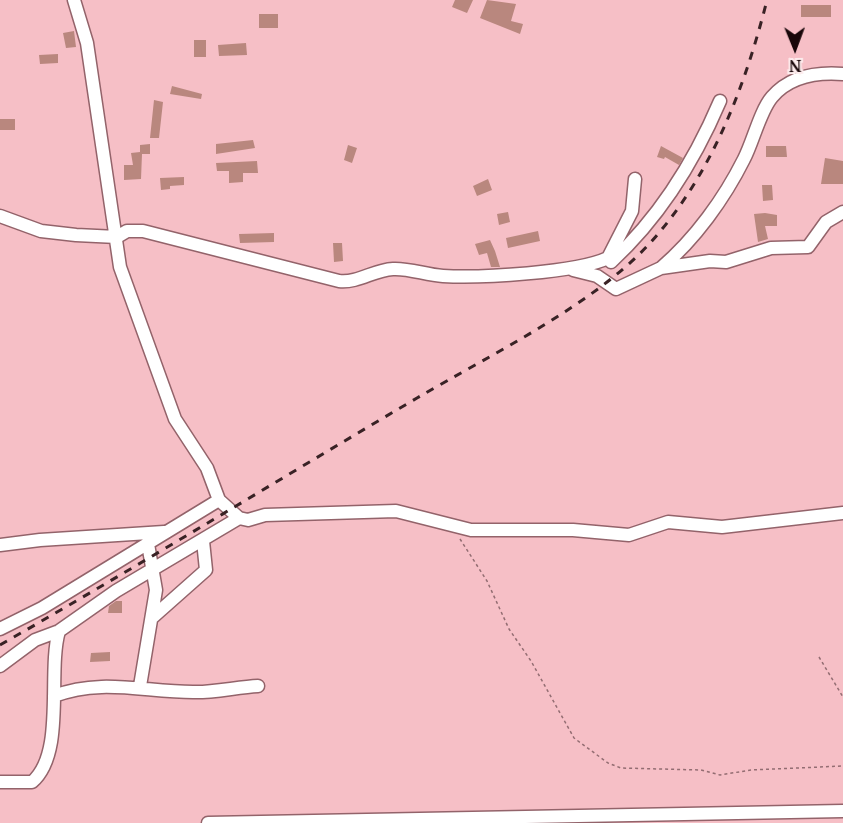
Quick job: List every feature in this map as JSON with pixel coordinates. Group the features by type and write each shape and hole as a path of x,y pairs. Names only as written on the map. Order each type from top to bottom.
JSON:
{"street":[{"path":"74,0 87,43 120,267 175,419 207,468 219,500 239,518 248,520 265,515 396,511 451,526 494,532 573,530 629,535 668,522 722,527 843,513"},
{"path":"661,268 693,236 726,189 743,161 770,98 804,76 843,74"},
{"path":"597,276 631,244 678,184 720,101"},
{"path":"0,216 40,231 117,237 128,231 143,231 265,261 297,272 350,282 389,269 450,276 595,264 608,258 632,211 635,179"},
{"path":"567,268 597,276 616,289 661,268 710,261 726,262 771,248 808,247 826,222 843,212"},
{"path":"0,629 42,608 219,500"},
{"path":"0,666 35,640 59,631 116,591 239,518"},
{"path":"0,545 40,540 168,532"},
{"path":"153,617 206,570 203,541"},
{"path":"140,686 156,590 148,544"},
{"path":"0,782 32,782 38,777 54,729 59,631"},
{"path":"54,696 91,686 140,686 195,693 258,686"},
{"path":"208,823 843,811"}],"path":[{"path":"451,526 487,581 509,629 531,661 574,738 596,756 621,768 701,770 720,775 751,770 843,766"},
{"path":"819,657 843,697"}],"building":[{"path":"455,0 473,0 467,13 452,7"},
{"path":"487,0 516,4 511,21 523,24 520,34 480,18"},
{"path":"801,5 831,5 831,17 801,17"},
{"path":"259,14 278,14 278,28 259,28"},
{"path":"74,31 76,47 66,48 63,33"},
{"path":"194,40 206,40 206,57 194,57"},
{"path":"246,43 247,55 219,56 218,45"},
{"path":"58,54 58,63 40,64 39,55"},
{"path":"172,86 202,94 201,99 170,94"},
{"path":"154,100 163,102 159,138 150,138"},
{"path":"0,119 15,119 15,130 0,130"},
{"path":"253,140 255,148 216,154 216,144"},
{"path":"150,144 150,154 142,154 141,179 124,180 124,165 133,165 131,153 140,152 140,145"},
{"path":"348,145 357,148 352,163 344,160"},
{"path":"661,146 683,158 679,165 665,157 664,159 657,157"},
{"path":"766,146 786,146 787,157 766,157"},
{"path":"825,158 843,161 843,184 821,184"},
{"path":"257,161 258,173 243,173 243,182 229,183 229,171 217,171 216,163"},
{"path":"184,177 184,185 170,186 170,189 161,190 160,178"},
{"path":"488,179 492,190 477,196 473,186"},
{"path":"762,185 772,185 773,200 763,201"},
{"path":"508,212 510,222 499,225 497,214"},
{"path":"754,214 777,215 777,226 765,226 768,239 758,242"},
{"path":"538,231 540,241 508,248 506,238"},
{"path":"274,233 274,242 240,243 239,234"},
{"path":"490,240 500,267 491,267 487,253 479,255 475,244"},
{"path":"333,243 342,243 343,261 334,262"},
{"path":"116,601 122,601 122,613 108,613 109,606"},
{"path":"110,652 110,661 90,662 91,653"}],"railway":[{"path":"0,645 417,398 540,328 601,287 628,265 673,216 709,158 737,97 767,0"}]}
